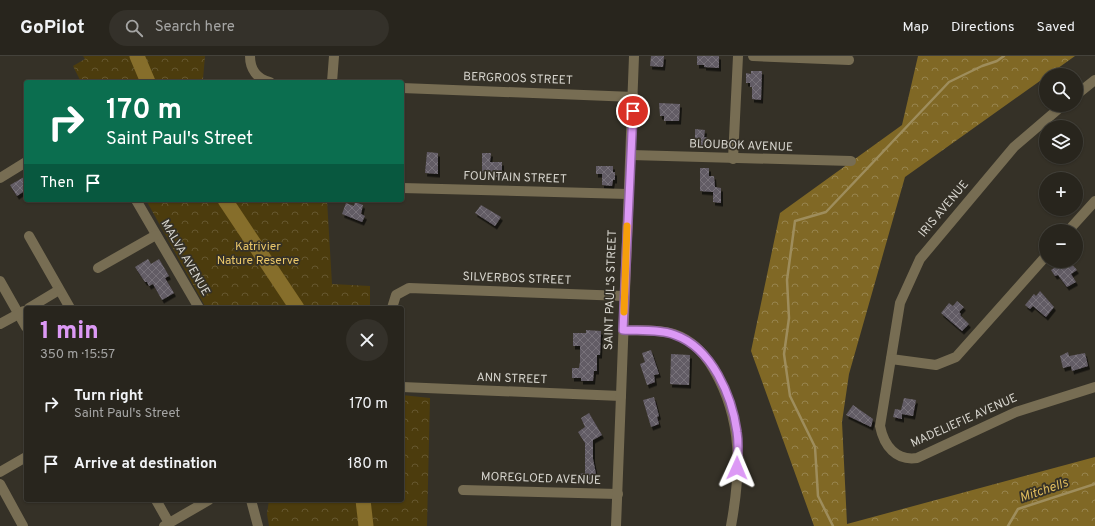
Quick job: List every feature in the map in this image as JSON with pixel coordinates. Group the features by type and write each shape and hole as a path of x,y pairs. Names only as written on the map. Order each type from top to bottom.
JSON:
{"street":[{"path":"250,56 252,67 259,78 264,80"},
{"path":"332,80 334,56"},
{"name":"SAINT PAUL'S STREET","path":"616,526 628,194 634,97 634,56"},
{"path":"733,159 738,56"},
{"path":"753,56 849,60"},
{"path":"1083,89 1095,80"},
{"name":"BERGROOS STREET","path":"404,88 634,97"},
{"name":"IRIS AVENUE","path":"891,358 900,303 920,259 1014,147 1055,112"},
{"name":"BLOUBOK AVENUE","path":"631,155 851,162"},
{"path":"0,178 24,163"},
{"name":"FOUNTAIN STREET","path":"404,188 628,194"},
{"path":"1074,224 1095,201"},
{"name":"MALVA AVENUE","path":"137,202 198,306"},
{"path":"98,268 156,235"},
{"path":"29,236 69,306"},
{"path":"891,358 936,365 956,357 1039,264"},
{"path":"0,281 22,312 0,324"},
{"name":"SILVERBOS STREET","path":"393,306 396,295 408,288 624,296"},
{"path":"32,306 59,290"},
{"path":"623,330 662,332 681,338 696,347 707,359 721,382 729,400 737,432 736,496 731,526"},
{"name":"MADELIEFIE AVENUE","path":"891,358 880,426 888,446 895,454 904,458 921,457 1022,410 1095,387"},
{"name":"ANN STREET","path":"404,387 621,396"},
{"path":"0,472 24,458"},
{"path":"0,484 23,526"},
{"name":"MOREGLOED AVENUE","path":"463,490 618,494"},
{"path":"157,502 167,524 206,502"},
{"path":"252,502 258,526"}],"green space":[{"path":"83,56 205,56 203,79 257,80 80,80 73,66 85,59"},
{"path":"918,56 1075,56 1058,68 1039,68 1039,82 905,177 849,374 842,422 847,524 1095,457 1095,526 814,526 751,351 780,213 902,125"},
{"name":"Katrivier Nature Reserve","path":"147,202 327,202 332,284 370,286 370,306 205,306"},
{"path":"404,395 430,398 427,526 269,526 267,514 269,502 404,502"}],"building":[{"path":"651,56 664,56 663,67 650,66"},
{"path":"697,56 719,56 719,68 697,65"},
{"path":"751,71 762,71 761,100 752,99 752,87 750,87 750,83 746,83 746,73 751,74"},
{"path":"659,103 680,104 679,121 664,121 664,116 660,116"},
{"path":"695,129 705,130 704,137 708,138 707,145 695,145"},
{"path":"427,152 438,153 438,174 425,173"},
{"path":"482,153 491,153 490,162 502,162 502,177 487,177 487,173 482,173"},
{"path":"596,166 613,166 615,180 613,180 612,186 602,185 602,174 596,174"},
{"path":"700,168 709,168 709,176 714,176 715,187 721,188 721,203 713,202 713,192 700,191"},
{"path":"24,177 24,191 17,196 10,185"},
{"path":"355,202 363,205 361,214 365,216 362,222 342,214 346,203 354,206"},
{"path":"481,205 501,217 495,226 475,213"},
{"path":"148,259 151,264 159,259 169,276 165,278 174,293 162,300 153,284 149,286 135,267"},
{"path":"1054,268 1075,268 1077,270 1071,274 1076,282 1067,287 1058,275 1055,276 1051,270"},
{"path":"1040,291 1054,307 1046,317 1033,306 1030,309 1025,305 1034,294 1036,296"},
{"path":"957,301 964,307 959,312 961,314 960,315 969,324 962,331 941,313 949,303 953,306"},
{"path":"586,330 601,331 600,355 597,355 597,371 594,371 593,381 581,381 581,378 572,378 572,368 579,368 580,362 580,346 573,346 573,333 586,333"},
{"path":"651,350 659,374 654,375 655,382 647,385 640,364 645,362 642,353"},
{"path":"1068,352 1069,356 1085,353 1088,366 1072,371 1071,366 1063,368 1060,356"},
{"path":"671,354 690,355 689,385 670,384"},
{"path":"654,397 659,416 657,417 659,424 651,427 643,400"},
{"path":"904,398 916,400 913,416 902,414 902,419 893,417 895,409 901,410"},
{"path":"853,405 873,419 871,427 846,415"},
{"path":"589,413 602,435 593,440 593,459 597,479 581,481 579,474 585,473 585,443 578,432 585,427 581,418"}],"waterway":[{"path":"137,56 147,80"},
{"path":"833,526 818,496 815,447 790,396 784,354 789,318 787,280 795,221 826,212 949,82 982,66 997,61 1004,56"},
{"path":"226,202 296,306"},
{"name":"Mitchells","path":"1008,526 1018,509 1095,484"},
{"path":"363,502 366,526"}],"slow traffic":[{"path":"624,312 627,226"}],"route":[{"path":"633,111 628,194 623,330 674,334 690,342 707,359 721,382 733,414 737,432 737,468"}]}
